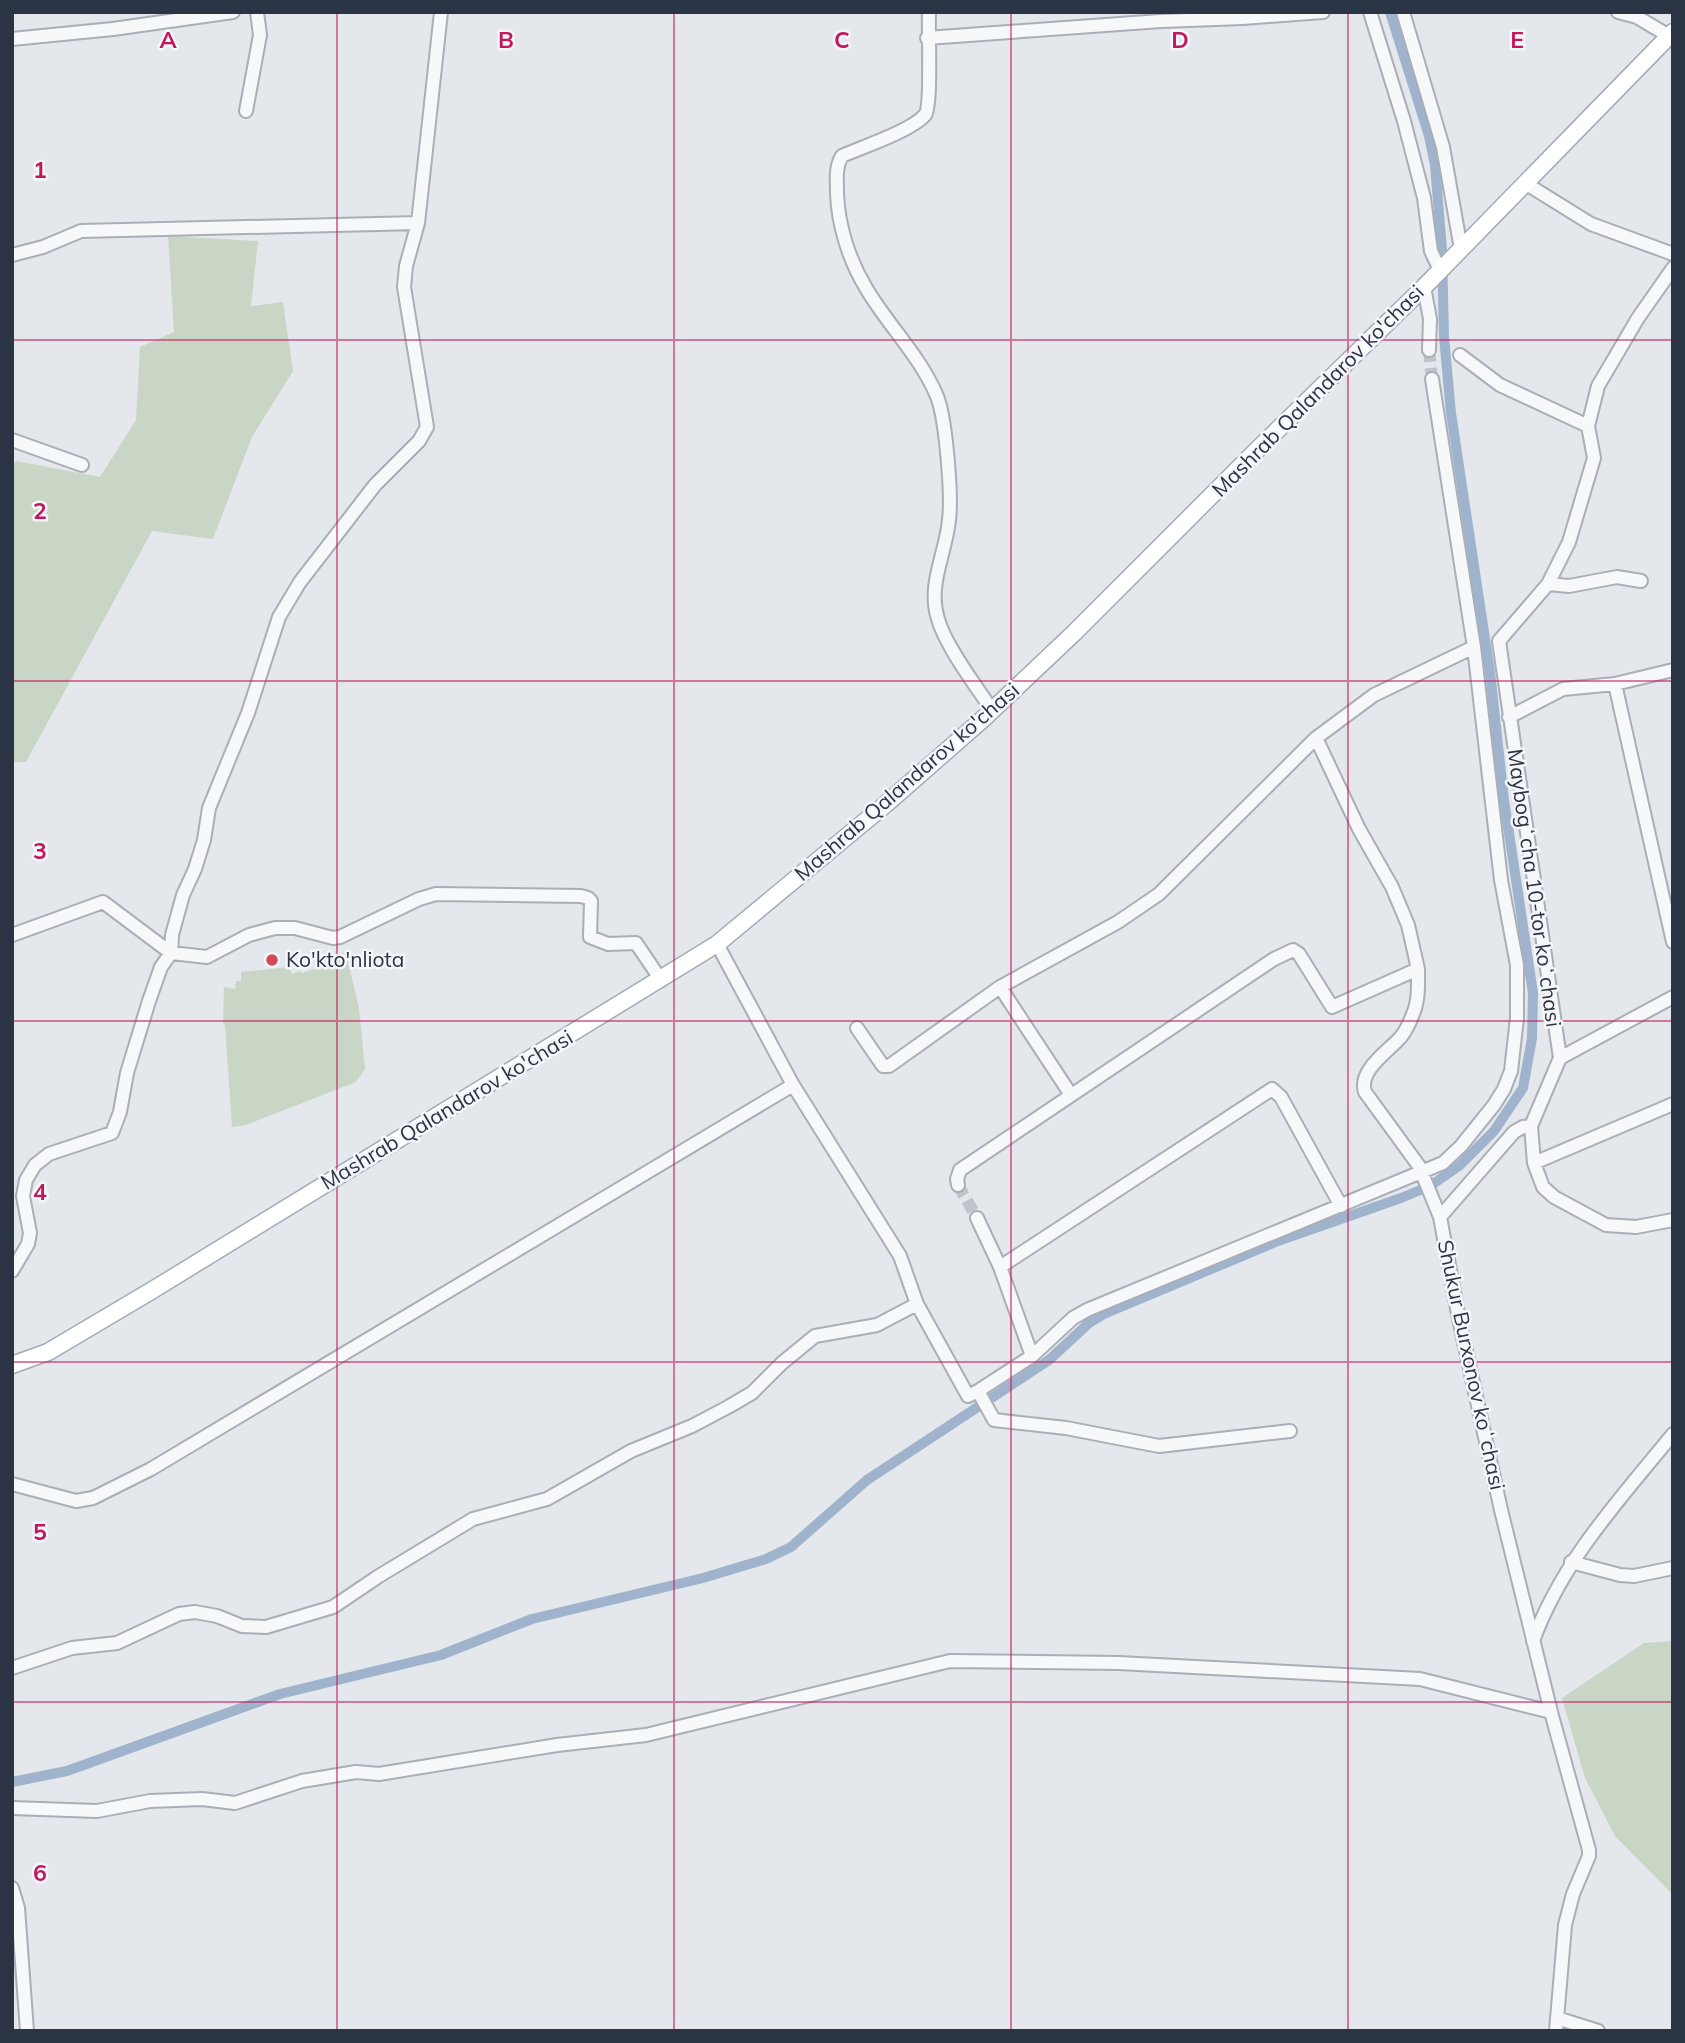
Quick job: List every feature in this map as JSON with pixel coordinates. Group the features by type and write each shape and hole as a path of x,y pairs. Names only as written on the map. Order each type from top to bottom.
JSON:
{"main road":[{"name":"Mashrab Qalandarov ko'chasi","path":"12,1365 48,1352 152,1291 717,944 874,814 1074,633 1431,279 1671,34"}],"street":[{"path":"12,39 113,29 233,12"},
{"path":"247,111 260,35 257,12"},
{"path":"12,1271 30,1233 23,1196 26,1180 35,1165 48,1154 112,1133 149,1001 161,967 171,953 172,934 183,895 198,860 209,807 248,713 279,617 300,582 375,485 419,441 427,427 404,287 406,266 418,223 441,12"},
{"path":"929,12 929,104 925,114 906,128 842,156 837,173 837,199 847,248 866,289 913,354 936,394 943,424 949,487 949,521 938,565 934,597 938,620 961,664 992,709"},
{"path":"927,38 1145,17 1322,12"},
{"path":"1370,12 1404,121 1424,198 1431,251 1429,350"},
{"path":"1404,12 1443,147 1460,249"},
{"path":"1618,12 1637,17 1671,34"},
{"path":"1525,183 1591,224 1673,254"},
{"path":"12,256 43,247 81,230 418,223"},
{"path":"1460,355 1500,385 1588,426 1598,386 1638,318 1673,268"},
{"path":"717,944 793,1085 900,1255 917,1304 968,1396 979,1393 1032,1356 1073,1318 1087,1310 1341,1206 1424,1176 1443,1163 1461,1146 1504,1089 1511,1071 1517,1018 1517,965 1501,880 1474,647 1432,379"},
{"name":"Maybogʻcha 10-tor koʻchasi","path":"1560,1058 1499,641 1548,584 1569,542 1594,458 1588,426"},
{"path":"12,440 82,465"},
{"path":"1548,584 1569,586 1617,577 1641,581"},
{"path":"857,1028 883,1066 889,1066 1000,987 1118,922 1159,894 1316,738 1374,695 1474,647"},
{"path":"1509,717 1563,690 1615,684 1673,670"},
{"path":"1615,684 1673,942"},
{"path":"1316,738 1359,829 1392,887 1408,925 1418,969 1415,1010 1402,1036 1379,1058 1364,1080 1363,1086 1424,1176 1439,1216"},
{"path":"12,934 103,902 171,953 207,957 249,935 275,928 295,928 332,938 340,937 419,899 436,894 581,896 591,901 590,937 608,944 636,943 661,980"},
{"path":"958,1185 957,1174 960,1170 1289,951 1299,954 1332,1007 1418,969"},
{"path":"1000,987 1071,1095"},
{"path":"1673,997 1560,1058 1531,1126 1534,1163 1543,1187 1554,1197 1606,1225 1636,1227 1673,1220"},
{"path":"12,1484 83,1501 152,1469 793,1085"},
{"path":"1000,1267 1272,1089 1281,1097 1341,1206"},
{"path":"1534,1163 1673,1104"},
{"name":"Shukur Burxonov koʻchasi","path":"1531,1126 1514,1132 1439,1216 1480,1416 1533,1641 1589,1856 1573,1894 1565,1924 1556,2024"},
{"path":"977,1218 1000,1267 1032,1356"},
{"path":"12,1668 72,1648 117,1643 179,1614 195,1612 217,1616 242,1626 266,1627 333,1607 473,1519 547,1499 631,1451 728,1408 752,1393 815,1335 877,1325 917,1304"},
{"path":"979,1393 994,1420 1066,1428 1159,1446 1290,1431"},
{"path":"1533,1641 1543,1614 1571,1562 1673,1434"},
{"path":"1571,1562 1634,1576 1673,1569"},
{"path":"12,1808 97,1811 150,1801 202,1799 235,1803 302,1782 356,1772 379,1774 557,1745 646,1735 950,1661 1119,1663 1420,1679 1551,1713"},
{"path":"12,1888 18,1908 27,2031"},
{"path":"1556,2024 1598,2031"}],"green space":[{"path":"168,236 258,241 251,306 283,302 293,371 252,437 213,539 152,531 26,762 12,762 12,467 16,461 100,477 136,420 140,347 174,332"},
{"path":"346,953 359,1008 365,1069 356,1082 246,1125 232,1127 223,1025 224,987 235,989 236,981 241,981 241,972 289,967 292,974 300,971 302,973 323,966 323,954"},
{"path":"1673,1641 1673,1895 1615,1836 1585,1778 1562,1698 1644,1643"}],"waterway":[{"path":"12,1782 67,1771 280,1694 441,1655 532,1619 703,1578 766,1559 791,1547 867,1480 1049,1360 1089,1323 1104,1314 1278,1241 1430,1186 1459,1166 1494,1131 1523,1088 1532,1038 1533,993 1504,800 1490,672 1451,413 1435,165 1429,136 1390,12"}],"tunnel":[{"path":"1429,350 1432,379"},
{"path":"958,1185 977,1218"}],"place":[{"name":"Ko'kto'nliota","path":"272,960"}]}
